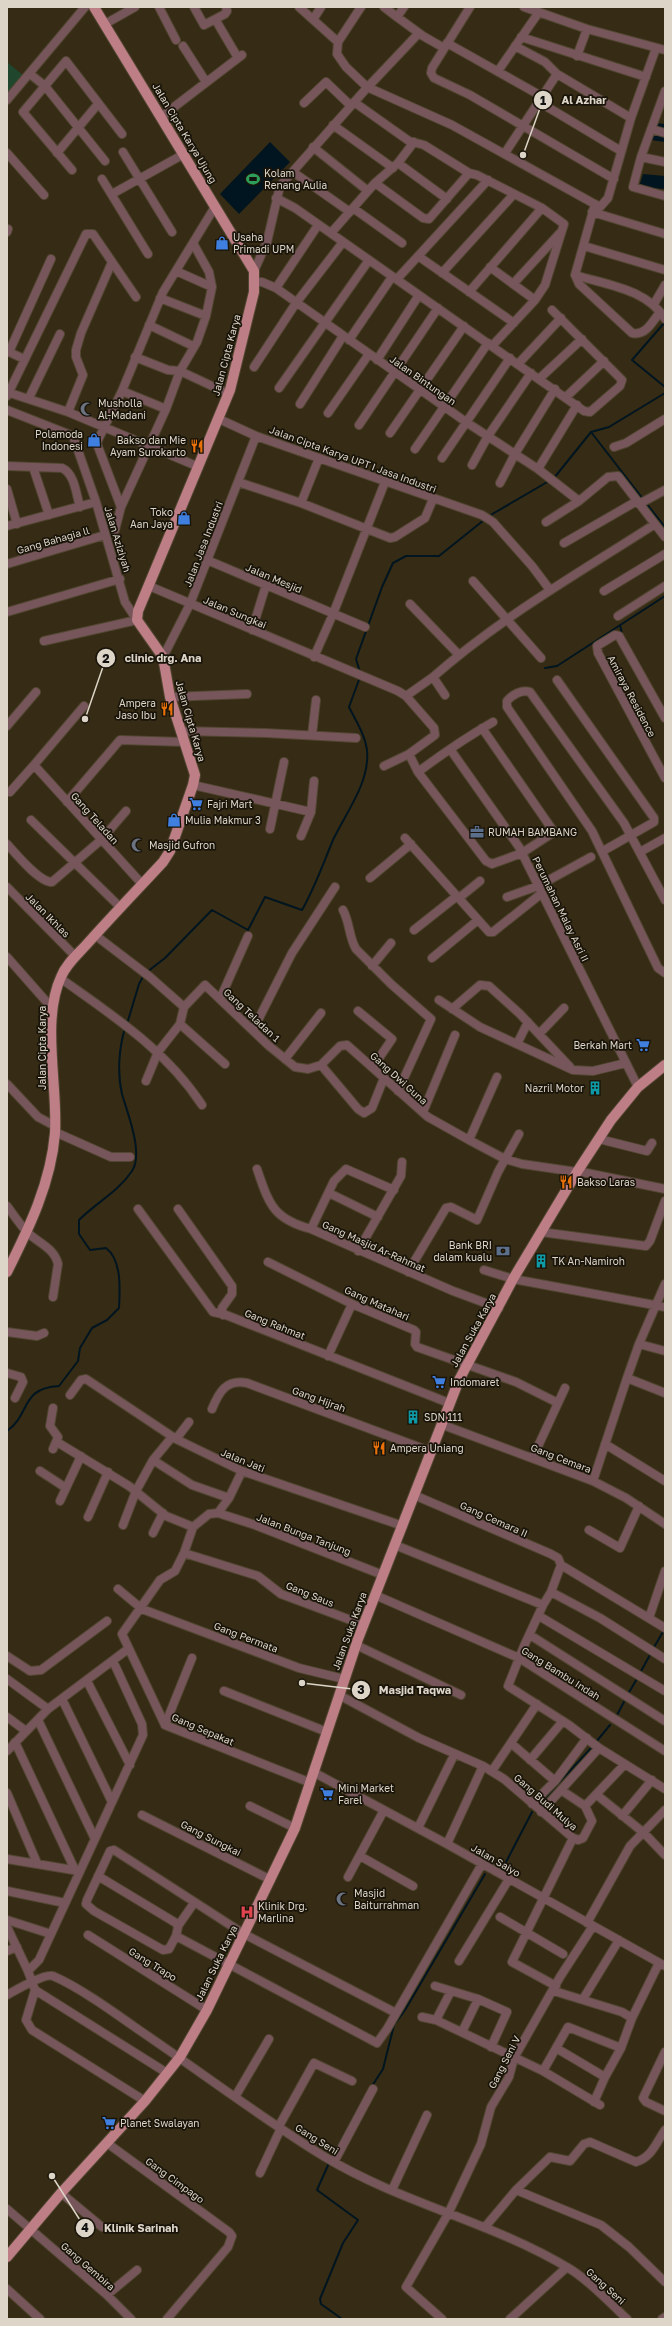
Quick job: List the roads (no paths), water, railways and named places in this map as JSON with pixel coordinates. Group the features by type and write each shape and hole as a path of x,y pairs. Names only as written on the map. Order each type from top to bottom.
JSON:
{"main road":[{"name":"Jalan Cipta Karya Ujung","path":"94,7 254,271"},
{"name":"Jalan Cipta Karya","path":"7,1272 27,1232 44,1189 52,1154 55,1129 52,1008 60,978 95,935 121,908 170,851 193,785 195,775 170,697 163,657 137,620 138,611 229,394 244,342 254,282 254,271"},
{"name":"Jalan Suka Karya","path":"7,2257 61,2192 145,2101 180,2057 207,2010 295,1828 315,1773 356,1645 414,1495 443,1425 449,1403 466,1366 499,1308 513,1279 577,1172 599,1139 638,1087 650,1075 665,1065"}],"street":[{"path":"7,100 85,7"},
{"path":"104,24 135,7"},
{"path":"159,7 176,40"},
{"path":"194,7 204,25 224,14 227,11 226,7"},
{"path":"299,7 314,18 338,42"},
{"path":"314,18 321,7"},
{"path":"361,7 338,42 337,54 340,60 367,87 452,125 505,153 593,208 665,234"},
{"path":"384,7 418,34 445,45 498,71 621,151"},
{"path":"397,17 404,7"},
{"path":"470,7 445,45 431,73 434,78 470,95 524,125 614,179"},
{"path":"524,7 587,29 665,50"},
{"path":"498,71 539,12"},
{"path":"161,117 240,57 218,24"},
{"path":"577,56 587,29"},
{"path":"254,271 267,242 280,186 367,87 418,34"},
{"path":"521,37 577,56 646,76"},
{"path":"183,46 206,82"},
{"path":"515,46 545,62 557,74 631,118"},
{"path":"593,208 600,207 604,204 614,179 631,118 656,48"},
{"path":"72,170 23,112 66,61 122,134"},
{"path":"30,74 45,86 104,162"},
{"path":"505,153 557,74"},
{"path":"304,103 326,82 353,104 401,136 424,145 469,173 488,180 542,208 560,219 564,224 545,285 535,300 514,323 490,345 415,449"},
{"path":"665,91 661,110 651,129 641,157 633,187 665,196"},
{"path":"57,153 77,127 98,104"},
{"path":"333,125 447,199"},
{"path":"651,129 665,133"},
{"path":"331,233 368,190 395,165 414,142"},
{"path":"313,147 368,190"},
{"path":"7,152 44,195"},
{"path":"123,152 172,232"},
{"path":"112,194 184,154"},
{"path":"641,157 665,162"},
{"path":"293,172 402,244"},
{"path":"375,183 423,218 429,219 469,173"},
{"path":"102,179 148,254"},
{"path":"300,404 346,338 394,278 418,256 488,180"},
{"path":"442,273 514,194"},
{"path":"276,198 294,208 331,233 490,345 540,378 584,411 590,412 622,382 620,376 552,310"},
{"path":"469,292 542,208"},
{"path":"575,275 640,295 654,304 663,316 644,333 639,335 632,333 579,284 575,275 593,208"},
{"path":"121,508 97,444 122,390 160,298 213,210"},
{"path":"276,288 318,225"},
{"path":"513,284 562,231"},
{"path":"136,297 93,234 86,234 7,393 29,398 68,412 199,467"},
{"path":"254,367 296,303 343,242"},
{"path":"115,530 121,508 166,409 180,371 193,346 197,342 206,316 212,287 210,272 193,243"},
{"path":"584,246 665,270"},
{"path":"418,256 514,323"},
{"path":"24,359 8,352 51,259"},
{"path":"279,388 370,260"},
{"path":"68,412 83,375 76,357 81,332 112,262"},
{"path":"490,267 535,300"},
{"path":"176,271 212,287"},
{"name":"Jalan Bintungan","path":"254,282 262,282 276,288 376,360 548,476 579,501"},
{"path":"654,304 665,285"},
{"path":"376,360 419,295"},
{"path":"160,298 206,316"},
{"path":"359,425 438,308"},
{"path":"518,364 561,318"},
{"path":"149,325 193,346"},
{"path":"390,433 464,326"},
{"path":"29,398 60,334"},
{"path":"540,378 582,339"},
{"path":"328,413 369,354"},
{"path":"135,357 168,370 180,371 229,394"},
{"path":"442,458 510,358"},
{"path":"566,397 604,361"},
{"path":"472,465 488,436 531,373"},
{"path":"122,390 166,409"},
{"path":"500,483 515,454 555,390"},
{"path":"538,469 577,405"},
{"path":"7,410 74,436 96,502"},
{"name":"Jalan Cipta Karya UPT I Jasa Industri","path":"219,419 256,436 482,515 493,522 532,566 550,590"},
{"path":"614,447 626,443 665,419"},
{"name":"Jalan Jasa Industri","path":"163,657 190,604 256,436"},
{"path":"301,503 319,458"},
{"path":"7,466 62,468 66,470 70,474 80,507"},
{"path":"33,467 49,515"},
{"path":"546,522 579,501 608,478 613,476 620,478 642,502 655,524 665,537"},
{"path":"238,482 301,503 365,530 390,538 395,537 425,518 433,499"},
{"path":"314,657 333,614 385,482"},
{"path":"7,489 17,524"},
{"path":"564,543 665,490"},
{"name":"Jalan Aziziyah","path":"7,526 96,502 105,535 120,579 125,602 137,620"},
{"path":"384,766 409,754 436,733 406,696 433,677 459,655 507,619 655,524"},
{"name":"Gang Bahagia ll","path":"7,564 105,535"},
{"path":"604,591 665,554"},
{"name":"Jalan Mesjid","path":"207,560 365,627"},
{"path":"7,612 120,579"},
{"path":"473,581 541,658"},
{"path":"252,630 266,585"},
{"name":"Jalan Sungkai","path":"149,586 366,679 398,691 406,696"},
{"path":"618,616 665,586"},
{"path":"410,604 459,655"},
{"path":"44,641 137,620"},
{"name":"Amiraya Residence","path":"665,718 619,636 615,635 600,643 596,649 665,778"},
{"path":"433,677 445,694"},
{"path":"557,680 654,817 654,822 603,852"},
{"path":"665,900 631,836 530,692 523,691 506,701 507,707 592,831 658,968 665,973"},
{"path":"7,726 36,692"},
{"path":"170,697 247,694"},
{"path":"312,735 316,700"},
{"path":"10,792 84,706"},
{"path":"418,772 450,749 493,722"},
{"path":"409,754 418,772 488,863 493,864 522,853 554,831 482,728"},
{"path":"180,731 312,735 356,738"},
{"path":"67,802 120,740 184,742"},
{"name":"Perumahan Malay Asri II","path":"450,749 522,853 638,1087"},
{"path":"270,829 277,804 284,762"},
{"name":"Gang Teladan","path":"34,765 142,884"},
{"path":"301,836 312,812 314,781"},
{"path":"193,785 312,812"},
{"path":"7,844 21,860 46,881 52,882 101,840 126,811"},
{"path":"31,820 121,908"},
{"path":"640,852 665,838"},
{"path":"370,878 408,841 488,932 492,933 540,890 591,857"},
{"path":"414,930 480,881"},
{"name":"Jalan Ikhlas","path":"7,887 76,957"},
{"path":"253,1030 292,953 335,887"},
{"path":"508,897 540,890"},
{"path":"343,910 349,921 352,943 372,966 431,1019 398,1091"},
{"path":"432,958 478,920"},
{"path":"95,935 143,971 184,1007 180,1024 158,1052 146,1081"},
{"path":"220,999 248,936"},
{"path":"372,966 390,943"},
{"path":"7,957 52,1008"},
{"path":"60,978 127,1026 158,1052 202,1105"},
{"path":"452,1009 480,985 485,984 528,1022 573,1070"},
{"name":"Gang Teladan 1","path":"184,1007 205,985 285,1059"},
{"path":"439,1000 480,1027 573,1070 593,1071 626,1063"},
{"path":"539,1034 564,1008"},
{"path":"358,1011 392,1039 373,1067"},
{"path":"321,1013 285,1059 295,1067 308,1069 321,1065 358,1109 364,1113 372,1108 384,1078"},
{"path":"517,1044 528,1022"},
{"path":"180,1024 225,1064"},
{"path":"423,1112 455,1035"},
{"name":"Gang Dwi Guna","path":"321,1065 343,1044 353,1048 398,1091 423,1112 469,1140 505,1159 665,1189"},
{"path":"469,1140 497,1076"},
{"path":"7,1084 38,1117 55,1129 111,1157 130,1157"},
{"path":"408,1272 446,1208 451,1207 476,1220 505,1159 519,1134"},
{"path":"599,1139 647,1151 652,1143"},
{"path":"358,1251 401,1176 402,1162"},
{"path":"257,1169 273,1208 292,1224 311,1229"},
{"name":"Gang Masjid Ar-Rahmat","path":"394,1190 346,1169 334,1181 311,1229 358,1251 499,1308"},
{"path":"329,1193 378,1216"},
{"path":"541,1232 646,1246 650,1242 665,1200"},
{"path":"7,1206 27,1232 52,1252 57,1258 54,1297"},
{"path":"178,1208 232,1286 232,1294 222,1308 223,1315"},
{"name":"Gang Rahmat","path":"138,1209 213,1312 449,1403"},
{"name":"Gang Matahari","path":"268,1262 352,1304 416,1331 415,1344 417,1347 466,1366"},
{"path":"484,1270 513,1279 665,1307"},
{"path":"593,1481 639,1344 654,1305 665,1284"},
{"path":"328,1356 352,1304"},
{"path":"7,1332 37,1336 44,1333"},
{"path":"639,1344 665,1351"},
{"path":"466,1366 516,1382 558,1403"},
{"path":"7,1373 21,1377 23,1382 15,1398"},
{"path":"627,1378 665,1393"},
{"name":"Jalan Jati","path":"70,1395 81,1380 90,1382 174,1438 242,1471 403,1526"},
{"name":"Gang Hijrah","path":"212,1409 218,1394 225,1387 237,1381 247,1383 432,1452"},
{"path":"533,1457 565,1388"},
{"path":"53,1408 50,1426 57,1434 55,1445 81,1456 108,1472 136,1491 163,1513 193,1527"},
{"path":"123,1525 136,1491 153,1460 189,1422"},
{"name":"Gang Cemara","path":"443,1425 533,1457 593,1481 639,1506 665,1524"},
{"path":"605,1444 624,1454 665,1481"},
{"path":"60,1501 81,1456"},
{"path":"153,1460 192,1485 229,1498"},
{"path":"40,1471 66,1488"},
{"path":"142,1609 160,1580 175,1571 184,1553 193,1527 205,1516 218,1513 229,1498 242,1471"},
{"path":"88,1517 108,1472"},
{"name":"Gang Cemara II","path":"414,1495 551,1554 558,1558 561,1565 663,1627"},
{"path":"590,1530 620,1548 639,1506"},
{"path":"153,1533 163,1513"},
{"name":"Jalan Bunga Tanjung","path":"218,1513 255,1525 383,1575"},
{"path":"395,1545 543,1604"},
{"name":"Gang Saus","path":"184,1553 258,1576 281,1594 364,1625"},
{"path":"561,1565 552,1592 543,1604 508,1686 563,1720 624,1764 665,1789"},
{"path":"648,1618 661,1592 665,1571"},
{"name":"Gang Permata","path":"118,1589 142,1609 299,1668 344,1679"},
{"path":"552,1592 600,1618 662,1657"},
{"name":"Gang Bambu Indah","path":"375,1595 519,1658 665,1751"},
{"name":"Gang Sepakat","path":"142,1609 122,1634 128,1650 165,1725 311,1783"},
{"path":"539,1616 665,1691"},
{"path":"7,1656 30,1671 41,1670 107,1621"},
{"path":"530,1635 665,1721"},
{"path":"356,1645 461,1694"},
{"path":"7,1751 48,1709 128,1650"},
{"path":"165,1725 192,1658"},
{"path":"28,1971 39,1960 66,1903 77,1871 95,1839 142,1738 143,1726 113,1661"},
{"path":"7,1679 48,1709"},
{"path":"87,1681 130,1765"},
{"path":"224,1691 327,1732"},
{"name":"Gang Budi Mulya","path":"339,1695 454,1755 492,1771 523,1793 532,1804 573,1838 512,1962 555,1989"},
{"path":"62,1699 112,1802"},
{"path":"492,1771 512,1744 521,1725 537,1704"},
{"path":"7,1717 26,1731"},
{"path":"38,1720 95,1839"},
{"path":"530,1760 563,1720"},
{"path":"15,1742 77,1871"},
{"path":"532,1804 593,1743"},
{"path":"541,1812 561,1790 593,1743"},
{"path":"512,1744 555,1781"},
{"path":"418,1828 454,1755"},
{"path":"586,1806 624,1764"},
{"path":"447,1844 483,1766"},
{"name":"Jalan Saiyo","path":"315,1773 418,1828 662,1964"},
{"path":"622,1816 652,1780"},
{"path":"561,1790 586,1806 592,1821 589,1829 582,1839 573,1838"},
{"path":"7,1793 38,1863"},
{"path":"597,1795 644,1833 665,1855"},
{"path":"250,1806 295,1828"},
{"path":"348,1877 384,1810"},
{"name":"Gang Seni V","path":"442,2319 406,2287 448,2214 481,2144 487,2128 488,2114 510,2077 514,2058 555,1989 630,1846 665,1810"},
{"name":"Gang Sungkai","path":"142,1815 271,1880"},
{"path":"194,1903 178,1926 176,1936 169,1949 165,1951 94,1911 86,1902 113,1849 194,1903 244,1934 396,2013"},
{"path":"360,1856 413,1886"},
{"path":"7,1859 38,1863 77,1871"},
{"path":"176,1936 376,2043 379,2041 396,2013 482,1864"},
{"path":"98,1876 176,1923 178,1926"},
{"path":"459,1961 509,1879"},
{"path":"7,1891 66,1903"},
{"path":"500,1917 563,1954"},
{"path":"7,1920 51,1934"},
{"path":"7,1927 28,1971 33,1987 26,2020 32,2030 145,2101"},
{"name":"Gang Trapo","path":"88,1935 207,2010"},
{"path":"583,2000 619,1940"},
{"path":"7,1951 17,1947"},
{"path":"422,2017 436,2020 543,2071 597,2104 605,2077 621,2048 632,2018 662,1964"},
{"name":"Gang Seni","path":"7,1995 33,1987 45,1975 52,1976 114,2012 180,2057 234,2097 334,2162 392,2190 448,2214 485,2227 567,2267 627,2319"},
{"path":"435,1986 478,1999 507,2012 491,2047"},
{"path":"33,1987 167,2073"},
{"path":"555,1989 632,2018"},
{"path":"436,2020 451,1991"},
{"path":"462,2032 478,1999"},
{"path":"543,2071 568,2027 621,2048"},
{"path":"234,2097 269,2038"},
{"path":"556,2048 605,2077"},
{"path":"665,2052 643,2098 646,2102 665,2111"},
{"path":"260,2173 280,2127 314,2063 352,2081"},
{"path":"334,2162 373,2089"},
{"path":"392,2190 427,2115"},
{"path":"485,2227 516,2190 550,2157 570,2162 588,2142 592,2142 636,2162 645,2160 665,2130"},
{"name":"Gang Cimpago","path":"107,2143 232,2234 232,2240 228,2247 167,2319"},
{"path":"516,2190 601,2225 629,2247 665,2282"},
{"path":"61,2192 102,2227"},
{"name":"Gang Gembira","path":"7,2209 107,2294 131,2319"},
{"path":"513,2318 567,2267"},
{"path":"107,2294 137,2270"},
{"path":"7,2289 40,2319"},
{"path":"662,2319 665,2316"}],"water":[{"path":"655,123 665,124 665,142 651,140"},
{"name":"Kolam Renang Aulia","path":"270,142 290,162 239,214 220,194"},
{"path":"643,174 665,176 665,189 639,187"}],"waterway":[{"path":"665,322 632,360 665,387"},
{"path":"643,499 591,432 609,427 665,393"},
{"path":"554,478 591,432"},
{"path":"489,516 549,481"},
{"path":"646,503 665,527"},
{"path":"360,672 356,659 382,587 393,563 406,556 439,556 484,520"},
{"path":"545,668 557,666 665,596"},
{"path":"620,625 622,634"},
{"path":"147,972 165,958 212,910 248,930 265,897 302,910 315,884 333,840 356,797 365,774 367,762 366,744 360,728 349,707 360,677"},
{"path":"127,1024 139,984 144,975"},
{"path":"7,1431 15,1424 27,1403 38,1391 59,1386 78,1361 80,1348 92,1328 107,1320 119,1308 119,1276 115,1260 106,1248 90,1250 79,1234 79,1220 120,1185 132,1171 135,1163 136,1154 133,1132 120,1086 120,1052 125,1028"},
{"path":"653,1649 664,1630"},
{"path":"640,1673 651,1653"},
{"path":"628,1694 638,1677"},
{"path":"617,1715 626,1698"},
{"path":"596,1742 610,1725"},
{"path":"542,1801 593,1746"},
{"path":"504,1866 532,1812"},
{"path":"372,2086 383,2069 394,2025 405,2010 485,1874"},
{"path":"335,2152 362,2102"},
{"path":"329,2163 317,2190 358,2220 343,2243 320,2299 321,2304 342,2319"}],"place":[{"name":"Al Azhar","path":"523,155"},
{"name":"Kolam Renang Aulia","path":"253,179"},
{"name":"Usaha Primadi UPM","path":"222,243"},
{"name":"Musholla Al-Madani","path":"87,409"},
{"name":"Polamoda Indonesi","path":"94,440"},
{"name":"Bakso dan Mie Ayam Surokarto","path":"197,446"},
{"name":"Toko Aan Jaya","path":"184,518"},
{"name":"Ampera Jaso Ibu","path":"167,709"},
{"name":"clinic drg. Ana","path":"85,719"},
{"name":"Fajri Mart","path":"196,804"},
{"name":"Mulia Makmur 3","path":"174,820"},
{"name":"RUMAH BAMBANG","path":"477,832"},
{"name":"Masjid Gufron","path":"138,845"},
{"name":"Berkah Mart","path":"643,1045"},
{"name":"Nazril Motor","path":"595,1088"},
{"name":"Bakso Laras","path":"566,1182"},
{"name":"Bank BRI dalam kualu","path":"503,1251"},
{"name":"TK An-Namiroh","path":"541,1261"},
{"name":"Indomaret","path":"439,1382"},
{"name":"SDN 111","path":"413,1417"},
{"name":"Ampera Uniang","path":"379,1448"},
{"name":"Masjid Taqwa","path":"302,1683"},
{"name":"Mini Market Farel","path":"327,1794"},
{"name":"Masjid Baiturrahman","path":"343,1899"},
{"name":"Klinik Drg. Marlina","path":"247,1912"},
{"name":"Planet Swalayan","path":"109,2123"},
{"name":"Klinik Sarinah","path":"52,2176"}]}
